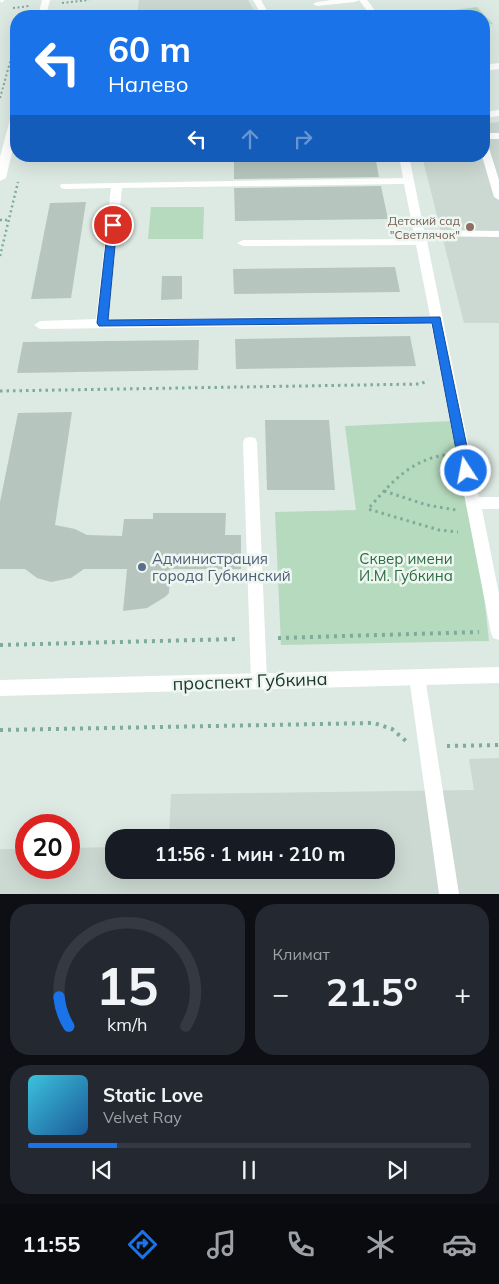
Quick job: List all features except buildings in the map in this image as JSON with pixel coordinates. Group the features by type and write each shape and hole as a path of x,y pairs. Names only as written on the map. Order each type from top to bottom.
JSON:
{"street":[{"path":"0,178 10,143"},
{"name":"проспект Губкина","path":"0,688 499,675"}],"lane":[{"path":"317,4 355,0"},
{"path":"405,162 499,633"},
{"path":"488,162 499,197"},
{"path":"65,186 409,181"},
{"path":"102,323 117,185"},
{"path":"243,243 499,234"},
{"path":"40,325 436,320"},
{"path":"250,442 260,681"},
{"path":"474,508 499,503"},
{"path":"417,677 449,894"}],"path":[{"path":"63,3 89,0"},
{"path":"0,98 10,62"},
{"path":"0,256 20,174"},
{"path":"0,220 9,220"},
{"path":"0,390 421,384 429,380 431,376"},
{"path":"463,454 432,456 412,464 368,509 439,530 479,534"},
{"path":"384,491 428,505 474,508"},
{"path":"0,730 374,722 392,730 413,747 499,746"}],"shaded area":[{"path":"139,0 248,0 254,10 138,10"},
{"name":"Детский сад \"Светлячок\"","path":"499,122 499,323 464,323 424,162 490,162 490,123"},
{"path":"499,758 499,894 0,894 0,849 15,849 15,879 80,879 80,848 105,847 105,879 395,879 395,829 169,829 171,794 474,790 469,759"}],"green space":[{"path":"477,7 480,10 454,10"},
{"path":"151,207 204,207 203,239 148,239"},
{"name":"Сквер имени И.М. Губкина","path":"451,421 465,499 475,513 489,641 281,645 275,512 356,510 345,426"}],"place":[{"name":"Детский сад \"Светлячок\"","path":"470,227"},
{"name":"Администрация города Губкинский","path":"142,567"}],"route":[{"path":"113,225 102,323 436,320 466,471"}]}
